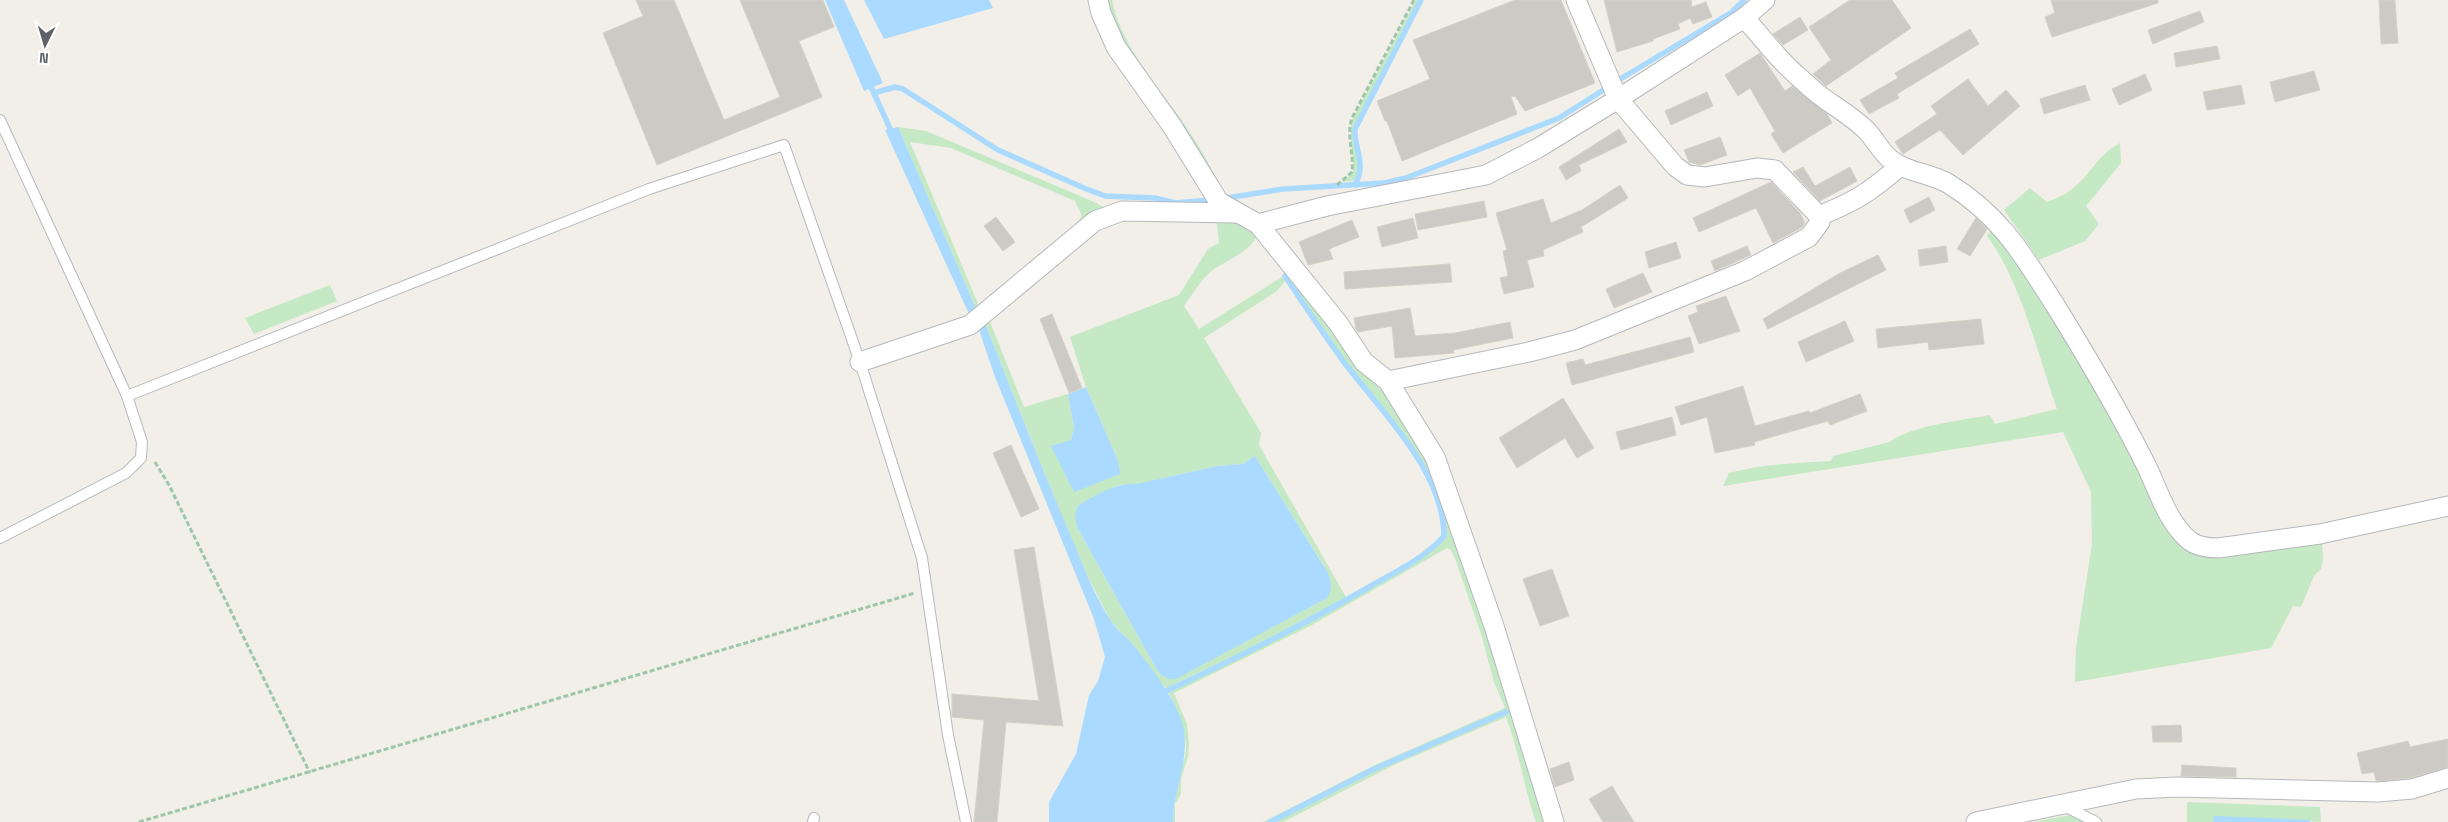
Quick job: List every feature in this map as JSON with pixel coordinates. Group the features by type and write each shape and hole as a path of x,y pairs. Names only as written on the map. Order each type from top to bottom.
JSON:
{"street":[{"path":"1098,0 1108,30 1126,63 1172,126 1219,202 1258,224 1338,323 1364,362 1388,382 1425,438 1444,477 1494,626 1554,822"},
{"path":"1388,382 1529,352 1575,340 1745,271 1809,237 1820,222 1819,216 1775,170 1757,168 1705,177 1687,175 1675,166 1618,99 1576,0"},
{"path":"1258,224 1327,206 1486,175 1538,148 1618,99 1744,18 1765,0"},
{"path":"1744,18 1763,36 1773,52 1789,69 1866,130 1888,158 1900,166 1933,176 1949,184 1986,210 2002,226 2075,336 2144,459 2167,509 2179,530 2190,541 2206,547 2218,548 2320,534 2446,503"},
{"path":"1819,216 1852,203 1871,192 1900,166"},
{"path":"860,362 970,325 1095,222 1122,211 1239,213"},
{"path":"1976,822 2063,806 2136,789 2177,787 2378,792 2412,789 2448,778"}],"lane":[{"path":"0,120 127,396 142,442 141,458 126,473 0,538"},
{"path":"127,396 649,189 784,145 860,362 922,558 948,735 966,822"},
{"path":"2063,806 2096,822"}],"path":[{"path":"1327,206 1340,180 1352,172 1353,160 1348,128 1352,118 1414,0"},
{"path":"142,442 169,485 310,773"},
{"path":"139,822 928,590"}],"green space":[{"path":"1104,0 1112,0 1117,17 1132,50 1196,142 1224,194 1133,64"},
{"path":"1416,0 1419,0 1354,129 1359,162 1357,175 1354,181 1341,182 1353,173 1351,125 1353,118"},
{"path":"898,127 926,131 1106,208 1067,235 1082,216 1075,201 951,148 910,142 979,306 976,309"},
{"path":"2120,143 2121,163 2086,206 2099,224 2085,241 2039,260 2004,210 2030,188 2047,202 2066,193 2079,184 2105,154"},
{"path":"1216,215 1226,215 1258,232 1250,246 1208,274 1184,306 1199,329 1282,277 1285,281 1277,291 1204,338 1261,433 1259,445 1347,599 1262,643 1166,688 1161,684 1130,641 1111,622 1077,555 984,321 989,319 1024,407 1068,394 1074,427 1071,440 1051,447 1118,461 1086,387 1070,337 1179,295 1208,249 1219,243","holes":["1255,456 1324,566 1327,598 1176,678 1169,679 1161,675 1156,668 1078,529 1101,497 1116,487 1218,466 1243,464"]},
{"path":"1994,226 2060,323 2149,488 2210,557 2236,556 2322,540 2323,561 2321,569 2314,576 2301,607 2293,606 2271,648 2075,682 2076,647 2092,544 2091,492 2063,432 1723,486 1729,473 1792,463 1831,461 1833,456 1890,442 1899,436 1937,424 1990,415 1995,424 2057,409 2019,297 1999,254 1987,236"},
{"path":"1290,274 1364,372 1390,400 1419,440 1489,634 1546,822 1536,822 1506,717 1396,764 1283,822 1272,822 1373,771 1506,713 1506,711 1395,758 1267,822 1263,822 1375,765 1505,708 1494,682 1482,637 1456,561 1451,550 1447,548 1312,625 1174,693 1187,724 1189,744 1188,756 1181,779 1181,794 1175,804 1175,822 1173,822 1174,808 1178,779 1186,746 1182,725 1168,691 1319,617 1366,591 1406,568 1434,548 1446,534 1443,514 1434,487 1424,467 1400,430 1322,330 1287,277"},
{"path":"330,285 337,301 254,334 245,318"},
{"path":"2187,802 2320,807 2321,822 2214,817 2213,822 2187,822"},
{"path":"2070,815 2084,822 2033,822"}],"water":[{"path":"825,0 844,0 883,83 864,91"},
{"path":"864,0 989,0 993,8 884,39"},
{"path":"898,127 976,309 969,314 885,130"},
{"path":"984,321 1096,594 1113,624 1129,640 1159,680 1173,702 1182,722 1185,748 1184,760 1173,822 1049,822 1049,802 1076,754 1089,695 1098,681 1105,657 1094,619 995,377 978,327"},
{"path":"1086,387 1118,461 1120,474 1074,492 1051,446 1071,440 1074,427 1068,394"},
{"path":"1255,456 1328,573 1331,583 1330,592 1327,598 1176,679 1169,679 1161,675 1156,668 1078,529 1075,516 1078,506 1098,494 1121,485 1136,484 1218,466 1243,464"},
{"path":"2214,816 2310,820 2310,822 2213,822"}],"building":[{"path":"636,0 674,0 724,120 780,97 740,0 823,0 834,27 799,41 822,97 657,165 603,33 643,16"},
{"path":"1515,0 1561,0 1595,83 1525,111 1515,96 1511,97 1517,114 1402,161 1387,121 1385,121 1377,101 1430,79 1413,40"},
{"path":"1604,0 1691,0 1692,7 1706,2 1712,17 1693,24 1690,18 1678,24 1680,29 1653,39 1653,41 1617,52"},
{"path":"1850,0 1892,0 1911,28 1826,86 1813,74 1831,60 1809,27"},
{"path":"2051,0 2158,0 2158,3 2052,37 2045,17 2055,13"},
{"path":"2379,0 2395,0 2398,43 2381,44"},
{"path":"2200,11 2204,22 2153,44 2148,30"},
{"path":"1800,17 1808,30 1783,45 1773,34"},
{"path":"1970,29 1979,44 1897,94 1899,98 1869,114 1860,100 1898,78 1895,73"},
{"path":"2217,46 2220,59 2176,67 2174,53"},
{"path":"1760,53 1785,91 1792,86 1827,114 1832,123 1783,153 1771,134 1775,131 1750,88 1738,96 1725,75"},
{"path":"2314,71 2320,90 2275,102 2270,82"},
{"path":"2145,74 2152,90 2119,105 2112,89"},
{"path":"1968,79 1988,106 2006,90 2020,106 1963,155 1940,130 1903,154 1895,142 1937,114 1931,106"},
{"path":"2085,85 2090,100 2044,114 2040,99"},
{"path":"2241,85 2245,104 2207,110 2203,92"},
{"path":"1707,92 1713,106 1671,125 1665,111"},
{"path":"1619,129 1627,142 1579,165 1581,171 1566,180 1559,167"},
{"path":"1720,137 1727,155 1700,165 1689,162 1684,150"},
{"path":"1803,167 1815,186 1850,167 1857,181 1820,201 1793,172"},
{"path":"1771,182 1800,213 1805,223 1801,228 1773,243 1756,208 1699,232 1693,218"},
{"path":"1620,185 1628,198 1581,227 1583,232 1543,250 1544,256 1527,260 1534,287 1504,294 1500,278 1508,276 1503,251 1507,250 1496,213 1543,199 1551,223 1582,210"},
{"path":"1929,197 1935,210 1910,223 1904,210"},
{"path":"1484,201 1487,217 1418,230 1415,214"},
{"path":"996,217 1015,242 1003,251 984,226"},
{"path":"1413,218 1418,238 1382,247 1377,227"},
{"path":"1976,218 1987,229 1970,256 1957,249"},
{"path":"1352,220 1359,237 1329,249 1333,259 1308,265 1299,242"},
{"path":"1676,242 1681,258 1649,268 1645,252"},
{"path":"1747,246 1751,255 1715,271 1711,261"},
{"path":"1946,246 1948,262 1920,266 1918,250"},
{"path":"1878,255 1886,270 1768,329 1763,319 1840,273"},
{"path":"1450,264 1452,282 1345,289 1344,272"},
{"path":"1643,273 1652,292 1614,308 1606,289"},
{"path":"1726,296 1740,331 1699,344 1688,316 1698,312 1696,306"},
{"path":"1410,308 1415,336 1455,333 1510,322 1513,338 1453,350 1454,353 1395,358 1392,326 1358,332 1356,329 1354,318"},
{"path":"1052,314 1082,388 1069,393 1040,319"},
{"path":"1981,319 1984,344 1929,350 1928,342 1878,348 1876,329"},
{"path":"1845,321 1854,341 1806,362 1798,342"},
{"path":"1690,337 1694,352 1572,385 1566,363 1583,359 1585,365"},
{"path":"1743,386 1755,426 1809,411 1810,413 1860,394 1867,411 1830,425 1828,421 1754,442 1755,445 1715,453 1707,417 1681,425 1675,407"},
{"path":"1563,398 1594,448 1577,458 1565,438 1517,468 1499,438"},
{"path":"1672,417 1676,435 1621,450 1616,432"},
{"path":"1011,445 1039,509 1021,517 993,453"},
{"path":"1034,547 1063,726 1006,722 997,822 974,822 984,720 952,717 952,694 1039,701 1014,550"},
{"path":"1552,569 1569,616 1540,626 1523,579"},
{"path":"2181,725 2182,742 2153,742 2152,726"},
{"path":"2448,739 2448,767 2410,778 2378,781 2376,781 2374,772 2362,774 2357,753 2408,741 2410,747"},
{"path":"1569,762 1574,780 1555,787 1550,769"},
{"path":"2182,765 2236,768 2236,777 2181,776"},
{"path":"1612,786 1634,822 1603,822 1589,799"}],"waterway":[{"path":"1355,185 1360,170 1355,129 1421,0"},
{"path":"1622,78 1732,12 1744,0"},
{"path":"874,93 895,87 903,89 998,150 1105,196 1155,198 1175,203 1210,200"},
{"path":"872,89 893,135"},
{"path":"1227,198 1283,189 1384,183 1406,178 1559,118 1605,89"},
{"path":"1166,691 1218,667 1344,601 1419,558 1444,536 1441,512 1433,488 1422,465 1407,442 1328,340 1285,276 1288,274"},
{"path":"1270,822 1372,770 1506,712"}]}
